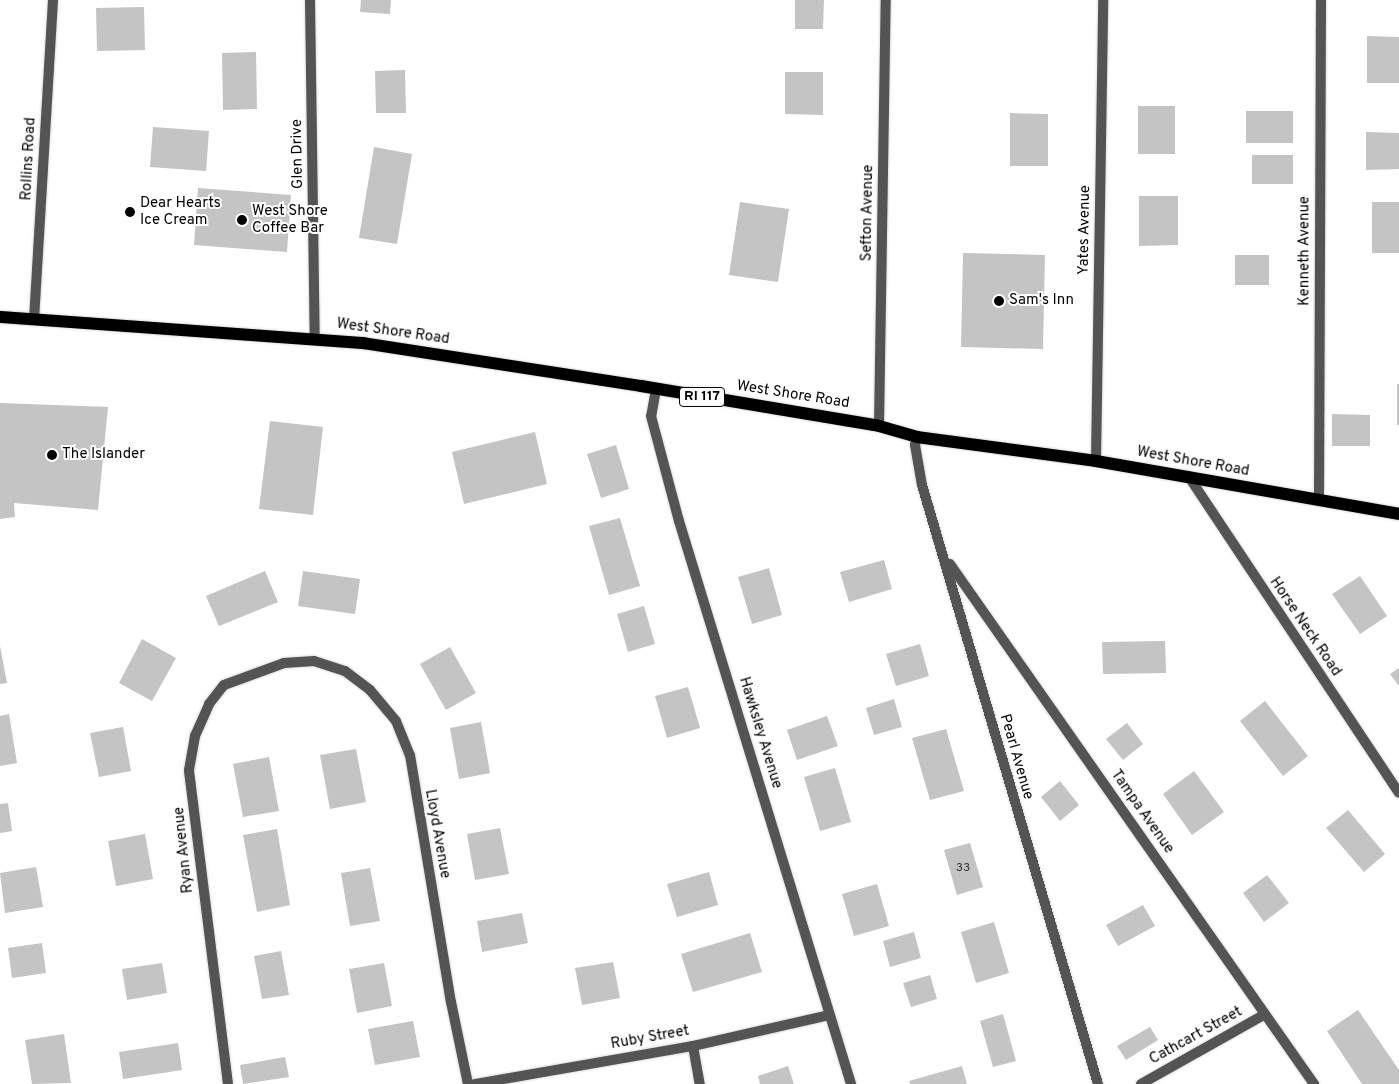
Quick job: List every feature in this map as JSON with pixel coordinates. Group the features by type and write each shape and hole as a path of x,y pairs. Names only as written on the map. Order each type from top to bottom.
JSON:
{"main road":[{"name":"West Shore Road","path":"0,317 315,338 656,389 879,426 918,437 1096,462 1399,514"}],"street":[{"name":"Rollins Road","path":"34,320 53,0"},
{"name":"Glen Drive","path":"310,0 315,338"},
{"name":"Sefton Avenue","path":"879,426 886,0"},
{"name":"Yates Avenue","path":"1096,462 1103,0"},
{"name":"Kenneth Avenue","path":"1319,501 1321,0"},
{"name":"Hawksley Avenue","path":"656,389 651,416 679,521 851,1084"},
{"name":"Pearl Avenue","path":"918,437 915,445 922,485 945,557 1015,810 1098,1084"},
{"name":"Horse Neck Road","path":"1189,477 1399,793"},
{"name":"Tampa Avenue","path":"945,557 1314,1084"},
{"name":"Lloyd Avenue","path":"286,663 314,661 345,672 370,690 396,721 410,755 451,1002 468,1084"},
{"name":"Ryan Avenue","path":"228,1084 189,770 195,736 209,704 224,685 286,663"},
{"name":"Cathcart Street","path":"1141,1084 1265,1014"},
{"name":"Ruby Street","path":"475,1084 693,1046 830,1015"},
{"path":"693,1046 700,1084"}],"building":[{"path":"361,0 391,0 390,14 360,12"},
{"path":"795,0 824,0 823,29 795,29"},
{"path":"144,7 145,50 97,51 96,8"},
{"path":"1367,36 1399,37 1399,83 1367,83"},
{"path":"256,52 257,109 223,110 222,53"},
{"path":"405,70 406,113 376,113 375,71"},
{"path":"785,72 823,72 823,115 785,114"},
{"path":"1138,106 1175,106 1175,154 1138,154"},
{"path":"1246,111 1293,111 1293,143 1246,143"},
{"path":"1010,113 1048,114 1048,166 1010,166"},
{"path":"153,127 209,131 206,171 150,167"},
{"path":"1366,132 1399,133 1399,169 1366,170"},
{"path":"374,147 412,154 397,244 359,238"},
{"path":"1252,155 1293,155 1293,184 1252,184"},
{"name":"West Shore Coffee Bar","path":"198,188 291,195 287,252 194,245"},
{"path":"1139,196 1178,196 1178,245 1139,246"},
{"path":"740,202 789,209 778,282 729,275"},
{"path":"1372,202 1399,202 1399,253 1372,253"},
{"path":"963,253 1045,255 1043,349 961,347"},
{"path":"1235,255 1269,255 1269,285 1235,285"},
{"path":"1397,384 1399,384 1399,425 1397,425"},
{"name":"The Islander","path":"0,403 108,407 98,510 14,503 15,517 0,519"},
{"path":"1332,414 1370,415 1370,446 1332,446"},
{"path":"270,421 323,427 313,515 259,509"},
{"path":"535,432 547,484 464,504 452,452"},
{"path":"616,445 629,489 601,498 587,454"},
{"path":"620,518 640,586 609,595 589,526"},
{"path":"884,560 892,589 849,602 840,572"},
{"path":"769,568 782,615 752,624 738,577"},
{"path":"265,571 278,602 219,626 206,596"},
{"path":"303,571 360,579 355,614 298,606"},
{"path":"1360,576 1387,616 1360,634 1332,594"},
{"path":"644,606 655,644 628,652 617,614"},
{"path":"142,639 176,658 152,701 119,683"},
{"path":"1165,641 1166,673 1103,674 1102,642"},
{"path":"920,644 929,676 896,686 886,654"},
{"path":"0,646 7,683 0,684"},
{"path":"450,647 476,693 446,710 420,664"},
{"path":"1399,668 1399,686 1390,674"},
{"path":"688,687 700,728 667,738 655,696"},
{"path":"894,699 902,727 874,735 866,708"},
{"path":"1265,701 1308,756 1283,776 1240,721"},
{"path":"9,714 17,763 0,766 0,716"},
{"path":"827,716 838,746 797,760 787,730"},
{"path":"481,722 490,773 459,779 450,728"},
{"path":"1127,723 1143,744 1123,760 1106,739"},
{"path":"123,727 131,771 99,777 90,733"},
{"path":"946,729 964,791 930,800 912,738"},
{"path":"356,749 366,802 330,809 320,755"},
{"path":"269,757 279,811 243,817 233,764"},
{"path":"835,768 851,822 820,831 804,777"},
{"path":"1194,771 1224,812 1192,835 1163,794"},
{"path":"1060,781 1079,805 1060,821 1041,797"},
{"path":"8,803 12,831 0,833 0,804"},
{"path":"1348,810 1385,854 1364,872 1326,828"},
{"path":"500,828 509,874 475,880 467,834"},
{"path":"277,829 290,905 257,912 243,835"},
{"path":"145,834 153,879 116,886 108,841"},
{"path":"970,843 983,887 957,895 944,850"},
{"path":"36,867 43,907 5,913 0,873"},
{"path":"370,868 380,921 350,926 341,873"},
{"path":"709,872 718,905 677,917 667,884"},
{"path":"1267,875 1289,903 1264,922 1243,893"},
{"path":"877,884 889,926 854,936 842,894"},
{"path":"1143,905 1155,926 1118,946 1106,925"},
{"path":"522,913 528,943 482,952 477,921"},
{"path":"994,922 1009,973 976,983 961,932"},
{"path":"914,932 921,958 890,967 883,941"},
{"path":"750,933 762,972 693,992 681,954"},
{"path":"42,943 46,973 12,978 8,948"},
{"path":"281,951 289,995 262,999 254,956"},
{"path":"613,962 620,998 582,1005 575,968"},
{"path":"162,963 167,993 127,1000 122,969"},
{"path":"384,963 392,1006 357,1013 349,969"},
{"path":"930,975 937,999 911,1007 903,983"},
{"path":"1358,1010 1399,1070 1399,1084 1362,1084 1327,1031"},
{"path":"1003,1014 1016,1061 993,1067 980,1021"},
{"path":"413,1021 420,1057 375,1065 368,1029"},
{"path":"1150,1027 1158,1040 1126,1060 1117,1046"},
{"path":"64,1034 71,1083 32,1084 25,1040"},
{"path":"178,1043 182,1070 123,1079 119,1052"},
{"path":"285,1057 289,1077 243,1084 240,1065"},
{"path":"788,1066 794,1084 760,1084 758,1076"},
{"path":"962,1066 967,1084 910,1084 909,1081"}],"place":[{"name":"Dear Hearts Ice Cream","path":"130,212"},
{"name":"West Shore Coffee Bar","path":"242,220"},
{"name":"Sam's Inn","path":"999,301"},
{"name":"The Islander","path":"52,455"}]}
